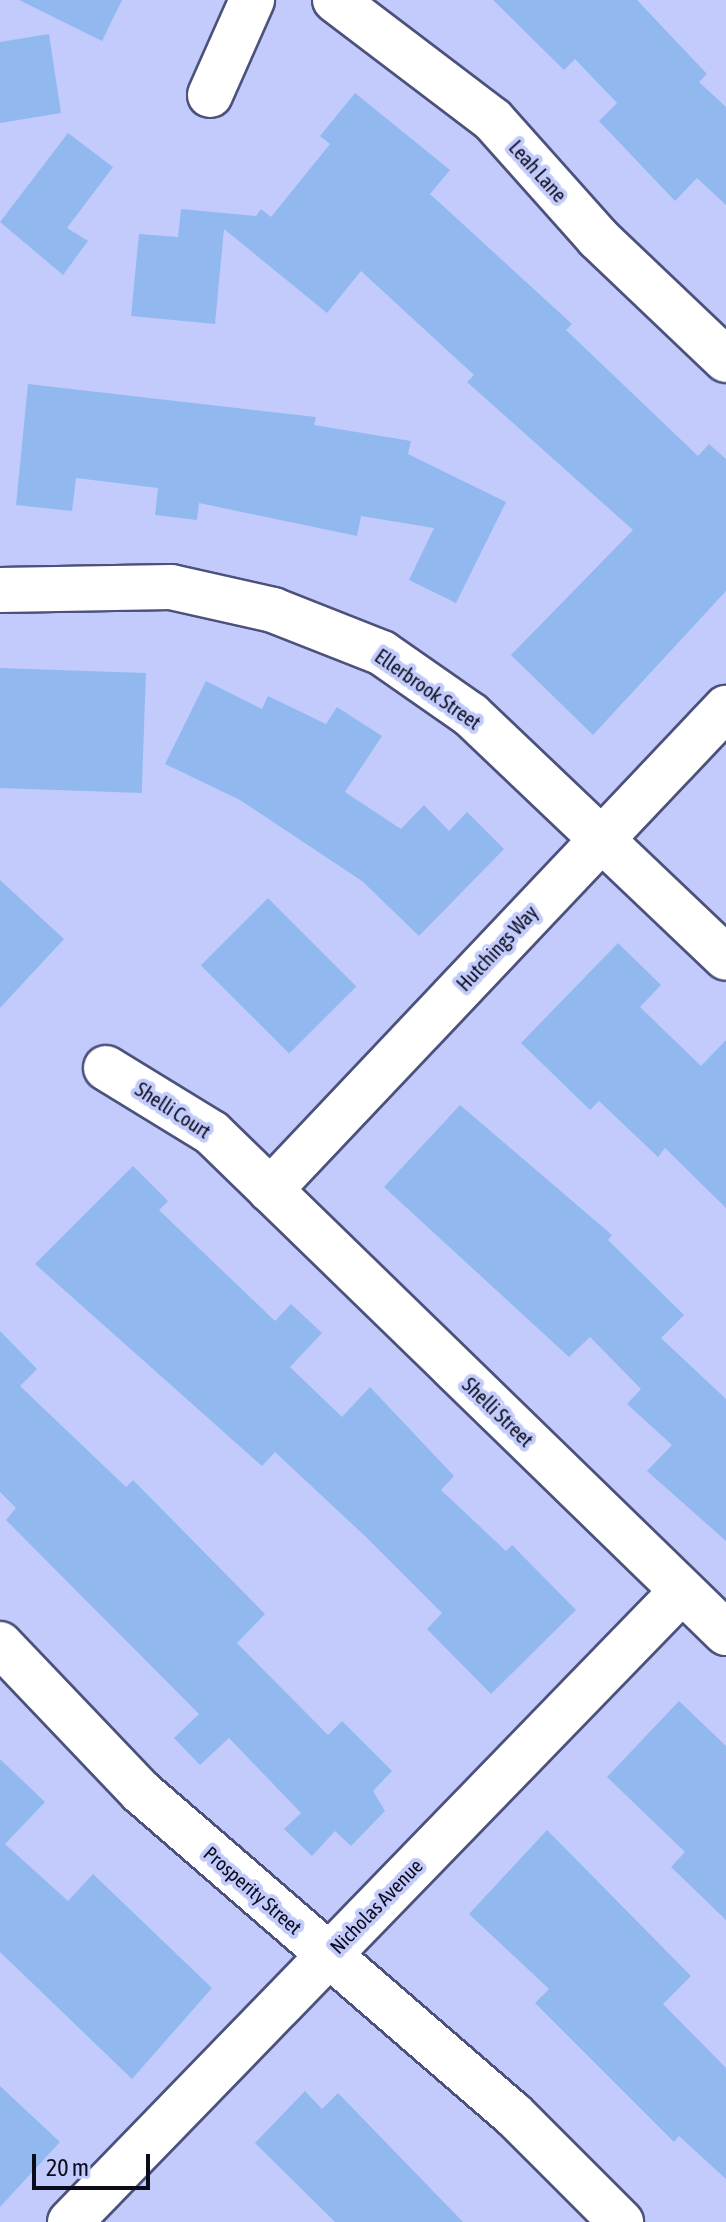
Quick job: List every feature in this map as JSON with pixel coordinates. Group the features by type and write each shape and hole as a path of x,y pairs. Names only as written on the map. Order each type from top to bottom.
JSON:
{"street":[{"path":"210,95 252,0"},
{"name":"Leah Lane","path":"335,0 493,120 598,238 726,360"},
{"name":"Ellerbrook Street","path":"0,590 171,587 273,610 382,653 471,715 726,958"},
{"name":"Hutchings Way","path":"270,1190 726,708"},
{"name":"Shelli Court","path":"106,1068 212,1133 270,1190"},
{"name":"Shelli Street","path":"270,1190 726,1633"},
{"name":"Nicholas Avenue","path":"70,2222 682,1591"},
{"name":"Prosperity Street","path":"0,1644 141,1792 513,2114 621,2222"}],"building":[{"path":"19,0 122,0 102,41"},
{"path":"493,0 637,0 707,74 699,82 726,107 726,205 697,178 675,201 599,121 617,103 575,59 564,70"},
{"path":"49,34 61,113 0,123 0,42"},
{"path":"355,93 450,170 430,194 572,324 566,330 698,456 709,444 726,459 726,591 593,735 511,655 633,530 467,382 474,375 361,271 327,313 224,229 215,324 131,316 139,234 178,237 181,209 256,216 261,209 271,217 330,144 320,136"},
{"path":"68,133 113,167 67,228 88,241 63,275 0,222"},
{"path":"28,384 316,417 314,425 411,441 408,454 506,502 456,603 409,580 434,528 361,516 357,536 199,503 197,520 155,515 158,488 76,478 72,511 16,505"},
{"path":"0,668 146,673 142,793 0,788"},
{"path":"206,681 262,709 268,696 326,724 337,707 382,736 345,792 401,829 424,805 449,831 467,812 504,849 419,936 362,881 240,800 165,764"},
{"path":"0,880 64,939 0,1008"},
{"path":"268,898 356,986 289,1054 201,965"},
{"path":"618,943 661,985 640,1007 701,1066 726,1040 726,1208 665,1148 658,1157 599,1101 590,1110 521,1043"},
{"path":"460,1105 612,1235 608,1240 684,1315 661,1338 726,1399 726,1541 647,1471 672,1445 627,1404 641,1389 590,1337 569,1357 384,1187"},
{"path":"133,1166 168,1201 159,1210 275,1321 291,1304 322,1333 290,1367 342,1417 370,1387 454,1476 441,1490 506,1551 512,1545 576,1610 491,1694 427,1629 442,1613 366,1537 275,1452 262,1466 35,1264"},
{"path":"0,1331 37,1369 20,1386 126,1487 133,1480 265,1614 237,1643 328,1735 342,1721 392,1771 373,1791 385,1811 351,1846 335,1831 312,1856 284,1829 301,1813 229,1738 200,1765 174,1738 199,1714 6,1520 16,1508 0,1492"},
{"path":"679,1701 726,1746 726,1920 671,1867 685,1852 607,1777"},
{"path":"0,1759 45,1802 5,1844 68,1901 93,1874 212,1988 132,2079 0,1952"},
{"path":"547,1830 691,1976 663,2004 726,2068 726,2179 679,2136 674,2142 535,2003 549,1989 469,1914"},
{"path":"0,2086 60,2142 0,2207"},
{"path":"305,2091 322,2109 338,2093 463,2222 335,2222 255,2143"}]}
